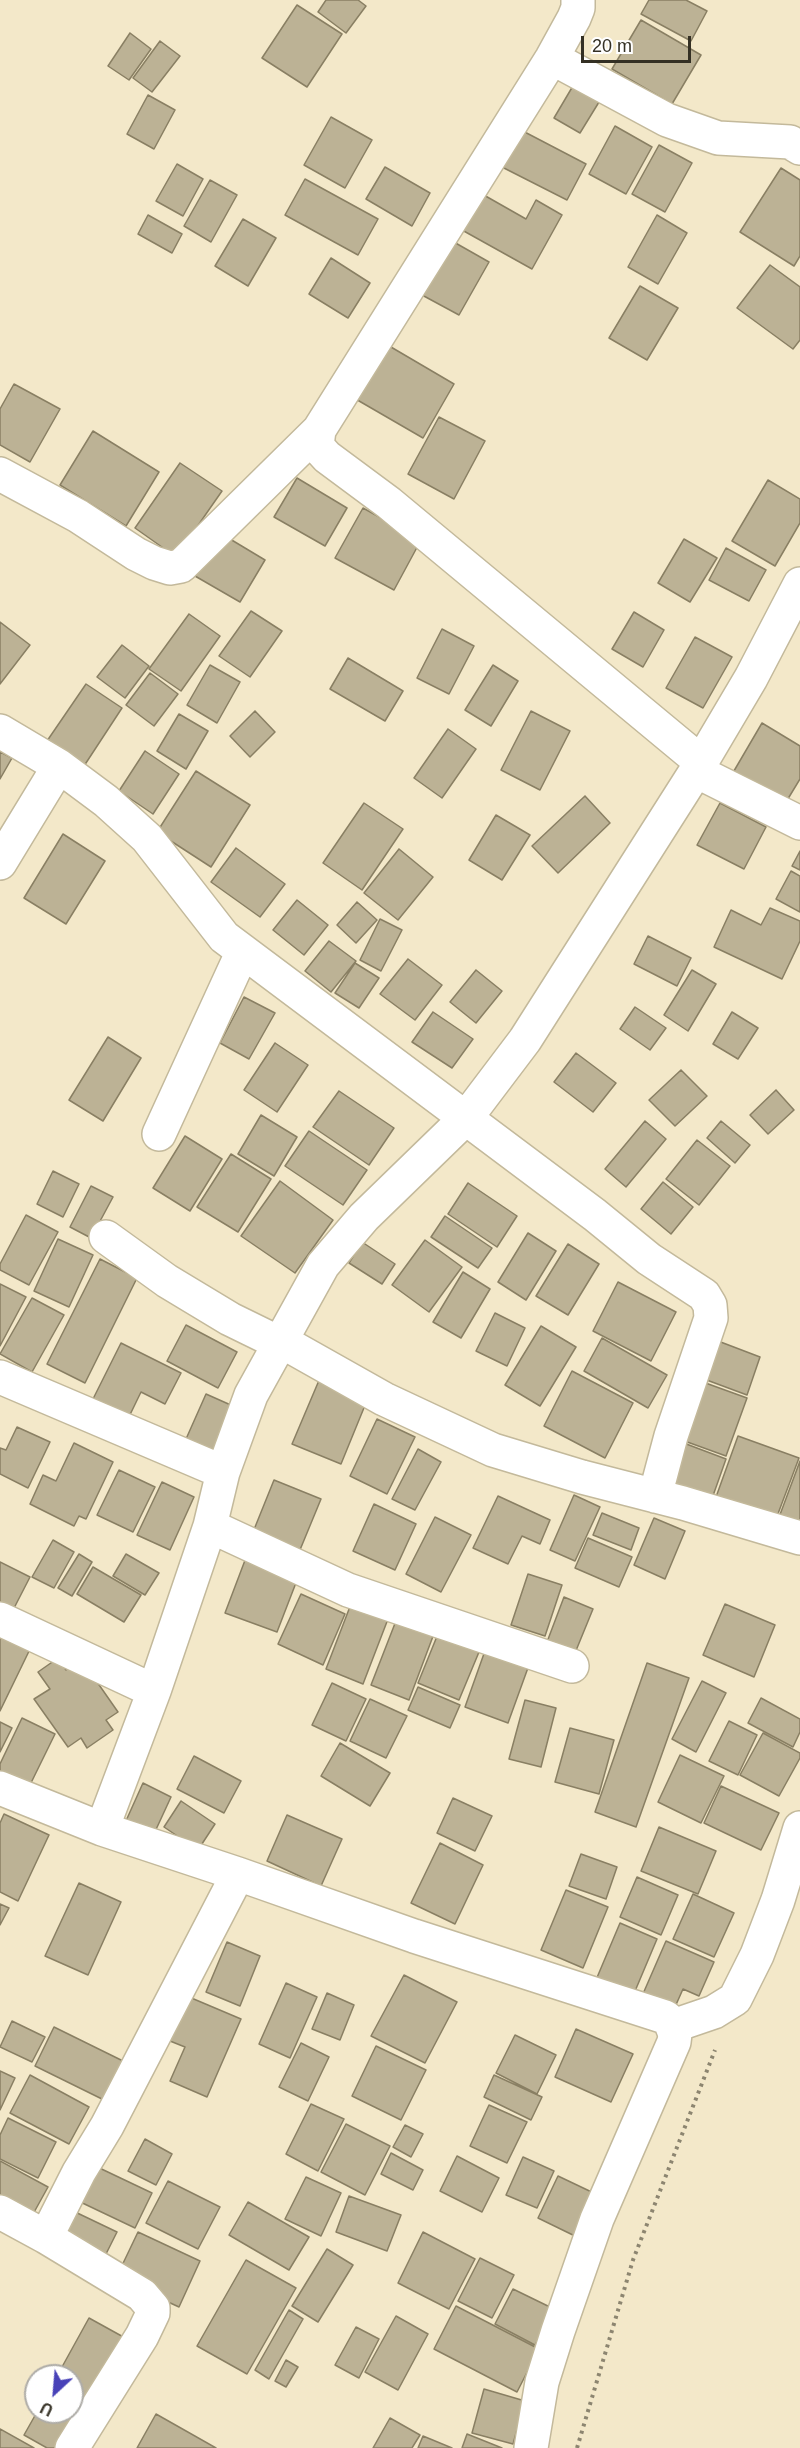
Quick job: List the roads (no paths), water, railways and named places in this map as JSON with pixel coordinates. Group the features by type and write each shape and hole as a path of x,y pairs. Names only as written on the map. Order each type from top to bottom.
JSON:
{"street":[{"path":"0,474 78,516 136,554 170,568 181,566 319,430 552,58 574,18 578,0"},
{"path":"552,58 677,124 718,138 789,142 800,148"},
{"path":"319,430 317,446 327,457 389,503 699,766 800,823"},
{"path":"102,1829 154,1691 210,1526 223,1472 251,1395 323,1265 364,1217 466,1118 525,1040 699,766 751,678 800,584"},
{"path":"0,731 59,766 106,801 147,838 224,937 586,1208 649,1259 704,1295 710,1305 711,1318 671,1437 655,1496"},
{"path":"0,863 59,766"},
{"path":"159,1134 243,951"},
{"path":"106,1237 167,1281 230,1319 280,1342 384,1400 493,1450 800,1538"},
{"path":"0,1377 223,1472"},
{"path":"210,1526 348,1590 572,1666"},
{"path":"0,1619 154,1691"},
{"path":"0,1788 102,1829 414,1936 665,2017 673,2026 674,2042 597,2218 558,2331 542,2382 531,2448"},
{"path":"673,2026 714,2012 735,1999 757,1955 778,1900 800,1828"},
{"path":"46,2237 79,2172 107,2126 238,1874"},
{"path":"0,2212 142,2295 153,2308 153,2313 142,2336 72,2448"}]}
